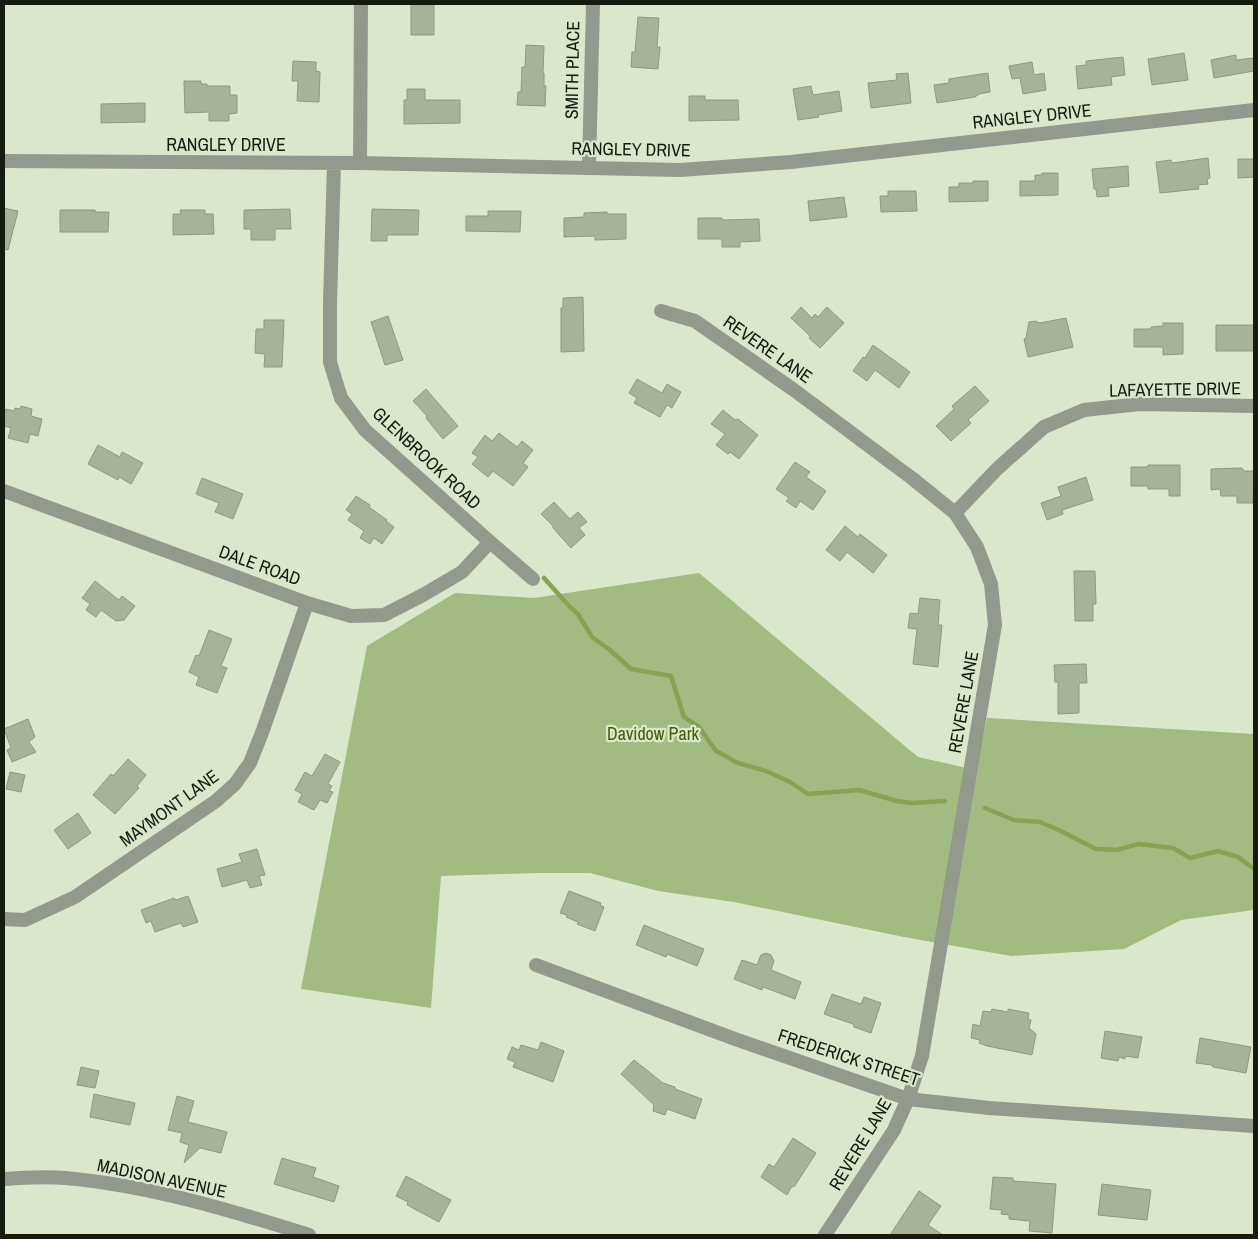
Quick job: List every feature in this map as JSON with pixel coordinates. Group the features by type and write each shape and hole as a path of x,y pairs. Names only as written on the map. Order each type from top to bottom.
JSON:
{"street":[{"path":"360,162 361,4"},
{"name":"SMITH PLACE","path":"589,167 593,4"},
{"name":"RANGLEY DRIVE","path":"4,161 360,162 680,170 791,162 1254,110"},
{"name":"GLENBROOK ROAD","path":"334,163 330,362 341,398 365,430 532,579"},
{"name":"REVERE LANE","path":"661,311 695,321 794,390 913,479 955,513 977,547 991,584 995,625 922,1056 908,1099 894,1130 825,1235"},
{"name":"LAFAYETTE DRIVE","path":"955,513 997,469 1044,427 1084,410 1140,404 1254,406"},
{"name":"DALE ROAD","path":"4,491 307,603 351,616 384,615 423,595 462,572 490,542"},
{"name":"MAYMONT LANE","path":"4,919 25,920 75,897 216,802 234,784 250,763 307,603"},
{"name":"FREDERICK STREET","path":"536,965 735,1039 908,1099 989,1108 1254,1126"},
{"name":"MADISON AVENUE","path":"4,1179 63,1178 130,1186 207,1205 278,1231 309,1235"}],"green space":[{"name":"Davidow Park","path":"699,573 918,757 976,770 987,718 1254,734 1254,910 1181,920 1124,949 1011,956 904,937 734,902 658,891 590,873 441,876 431,1008 301,989 367,646 455,593 534,598"}],"building":[{"path":"411,4 434,4 434,35 411,35"},
{"path":"638,17 659,18 657,47 660,47 658,69 631,67 632,52 635,52"},
{"path":"526,45 544,46 545,106 517,105 518,92 521,92 522,67 525,67"},
{"path":"1184,53 1188,80 1152,85 1148,59"},
{"path":"1236,55 1236,60 1253,58 1254,71 1214,78 1211,60"},
{"path":"1123,57 1125,75 1111,77 1112,85 1078,89 1076,66 1086,65 1086,61"},
{"path":"293,61 316,62 316,71 320,72 319,102 297,101 298,81 292,81"},
{"path":"1032,62 1034,75 1044,73 1046,90 1023,94 1020,78 1012,79 1009,66"},
{"path":"908,73 911,103 871,108 868,83 897,80 896,74"},
{"path":"988,73 990,92 979,94 975,97 937,103 934,85 949,83 949,79"},
{"path":"184,81 201,81 201,84 207,84 207,86 230,86 230,95 237,95 237,113 229,114 229,121 209,121 209,112 185,113"},
{"path":"811,86 813,95 839,91 842,111 798,120 793,89"},
{"path":"407,89 425,89 425,100 460,100 460,123 404,124 404,100 407,100"},
{"path":"689,96 705,96 705,100 738,100 739,120 689,121"},
{"path":"145,103 145,122 101,123 101,104"},
{"path":"1208,158 1210,178 1207,179 1208,184 1198,185 1199,189 1160,193 1156,162 1171,160 1172,163"},
{"path":"1238,159 1254,159 1254,177 1238,178"},
{"path":"1128,166 1129,186 1108,188 1109,196 1097,197 1096,189 1094,189 1092,169"},
{"path":"1042,173 1058,173 1058,195 1020,196 1020,181 1035,181 1035,175 1042,175"},
{"path":"973,181 988,181 988,201 949,202 949,187 959,187 959,183 973,183"},
{"path":"888,191 916,191 917,211 881,212 880,196 888,196"},
{"path":"844,197 847,217 810,221 808,201"},
{"path":"4,208 18,211 8,250 4,249"},
{"path":"290,209 291,229 275,229 275,240 251,240 251,229 244,229 244,210"},
{"path":"372,209 419,210 418,235 387,235 387,241 371,241"},
{"path":"60,210 109,212 108,232 60,232"},
{"path":"180,210 205,210 205,214 213,214 214,234 173,235 173,214 181,214"},
{"path":"488,211 521,211 520,232 466,231 466,216 488,216"},
{"path":"607,212 607,214 626,214 626,239 595,240 595,236 564,237 564,218 584,217 584,213"},
{"path":"698,218 722,218 723,220 759,219 760,241 740,242 740,247 722,247 722,239 698,239"},
{"path":"583,297 584,351 561,352 561,308 563,307 563,298"},
{"path":"801,307 812,318 815,314 818,317 827,307 844,323 820,348 791,318"},
{"path":"388,316 403,360 385,365 371,322"},
{"path":"1066,318 1073,347 1028,357 1024,339 1026,338 1029,322 1035,321 1040,323"},
{"path":"264,320 284,320 282,367 264,367 265,354 255,353 256,329 264,329"},
{"path":"1163,323 1183,323 1183,354 1163,355 1163,347 1134,347 1134,329 1151,329 1151,327 1163,326"},
{"path":"1216,325 1254,325 1254,351 1216,351"},
{"path":"873,345 910,372 899,388 875,370 867,381 853,371 863,357 865,358"},
{"path":"637,379 662,393 667,384 681,392 672,408 667,405 660,417 634,403 637,398 629,393"},
{"path":"975,386 989,401 968,420 971,423 951,441 936,426 954,409 952,406"},
{"path":"426,389 458,426 443,439 426,418 427,416 413,401"},
{"path":"21,406 32,409 31,416 42,419 38,436 30,434 28,443 8,438 11,428 4,426 4,410 14,411 15,408 20,409"},
{"path":"723,410 758,435 739,459 716,445 725,434 711,424"},
{"path":"499,433 517,447 522,441 533,450 523,463 528,467 513,486 493,471 488,477 472,464 478,457 472,453 485,435 492,441"},
{"path":"98,445 120,457 122,452 143,463 131,484 119,477 118,480 88,464"},
{"path":"795,462 810,472 806,477 826,491 813,510 800,501 796,508 786,501 789,498 776,489"},
{"path":"1148,465 1180,465 1180,496 1169,496 1169,489 1148,489 1148,486 1131,486 1131,467 1147,467"},
{"path":"1242,468 1244,471 1254,471 1253,503 1237,503 1237,496 1221,496 1220,489 1211,490 1211,469"},
{"path":"1086,477 1093,500 1062,510 1063,514 1047,520 1041,503 1061,496 1058,487"},
{"path":"202,478 243,494 233,519 215,512 219,503 196,494"},
{"path":"356,496 370,505 369,507 394,527 382,544 374,538 370,544 360,538 364,531 348,520 352,514 346,510"},
{"path":"554,502 570,519 578,512 587,522 579,528 585,535 571,548 541,514"},
{"path":"845,526 858,537 860,534 887,555 873,573 847,552 840,561 826,550"},
{"path":"1074,571 1095,571 1096,604 1093,604 1093,621 1075,621"},
{"path":"95,581 119,600 122,596 135,606 124,620 116,621 101,610 96,617 86,610 90,604 82,598"},
{"path":"920,598 940,600 938,625 942,625 938,667 913,664 917,629 908,628 910,613 918,614"},
{"path":"209,630 232,639 221,666 227,668 217,693 196,685 199,677 189,672 196,655 199,656"},
{"path":"1086,664 1087,683 1079,683 1079,713 1058,714 1058,682 1055,682 1054,665"},
{"path":"28,719 35,737 29,742 36,752 12,762 7,750 11,748 4,729"},
{"path":"325,754 340,762 328,784 332,786 329,791 333,792 327,803 320,800 314,810 298,802 302,794 295,790 305,772 312,776"},
{"path":"128,759 146,775 137,786 139,788 115,814 93,795 111,774 113,776"},
{"path":"10,772 25,775 21,792 6,789"},
{"path":"78,813 91,833 68,849 54,830"},
{"path":"257,849 265,875 259,876 262,885 250,888 247,880 222,887 217,869 242,862 239,854"},
{"path":"569,891 601,903 600,905 604,907 595,931 577,924 578,922 560,913"},
{"path":"188,896 198,922 183,927 181,923 155,932 151,921 146,923 141,910 174,898 176,900"},
{"path":"644,925 704,949 697,966 667,954 666,957 636,945"},
{"path":"766,953 771,955 774,961 771,970 801,982 795,999 763,987 762,990 734,979 742,960 757,965 761,955"},
{"path":"832,994 861,1004 864,997 881,1003 871,1033 854,1027 853,1024 824,1014"},
{"path":"992,1009 1008,1012 1008,1009 1029,1013 1028,1019 1031,1020 1029,1028 1036,1034 1032,1055 987,1046 979,1043 980,1040 971,1038 973,1024 980,1026 983,1011 991,1012"},
{"path":"1105,1031 1142,1037 1138,1058 1125,1056 1125,1059 1119,1057 1118,1061 1101,1058"},
{"path":"1200,1038 1251,1047 1246,1073 1196,1063"},
{"path":"541,1042 564,1051 553,1082 513,1067 515,1062 507,1059 512,1047 519,1050 521,1045 538,1050"},
{"path":"634,1060 663,1083 702,1099 695,1119 667,1109 665,1115 653,1111 654,1105 621,1074"},
{"path":"81,1067 99,1071 95,1088 77,1085"},
{"path":"94,1094 135,1103 130,1125 90,1117"},
{"path":"177,1096 194,1101 188,1122 227,1132 221,1153 200,1148 184,1163 189,1145 180,1142 182,1133 168,1130"},
{"path":"793,1138 816,1153 787,1195 761,1177 769,1164 774,1167"},
{"path":"282,1158 316,1168 313,1177 339,1186 334,1202 274,1184"},
{"path":"406,1176 451,1200 439,1222 407,1205 408,1202 396,1196"},
{"path":"993,1177 1013,1178 1013,1181 1056,1184 1052,1233 1029,1231 1030,1221 1009,1219 1009,1215 1001,1214 1002,1210 990,1209"},
{"path":"1102,1184 1151,1190 1147,1220 1098,1215"},
{"path":"919,1191 941,1206 928,1225 943,1235 890,1235"}],"waterway":[{"path":"544,578 578,614 592,637 631,669 671,676 684,717 699,727 716,751 738,763 766,771 790,782 808,794 859,790 911,803 945,801"},
{"path":"985,808 1014,820 1040,822 1096,849 1117,850 1138,844 1173,848 1190,858 1218,851 1238,857 1254,869"}]}
